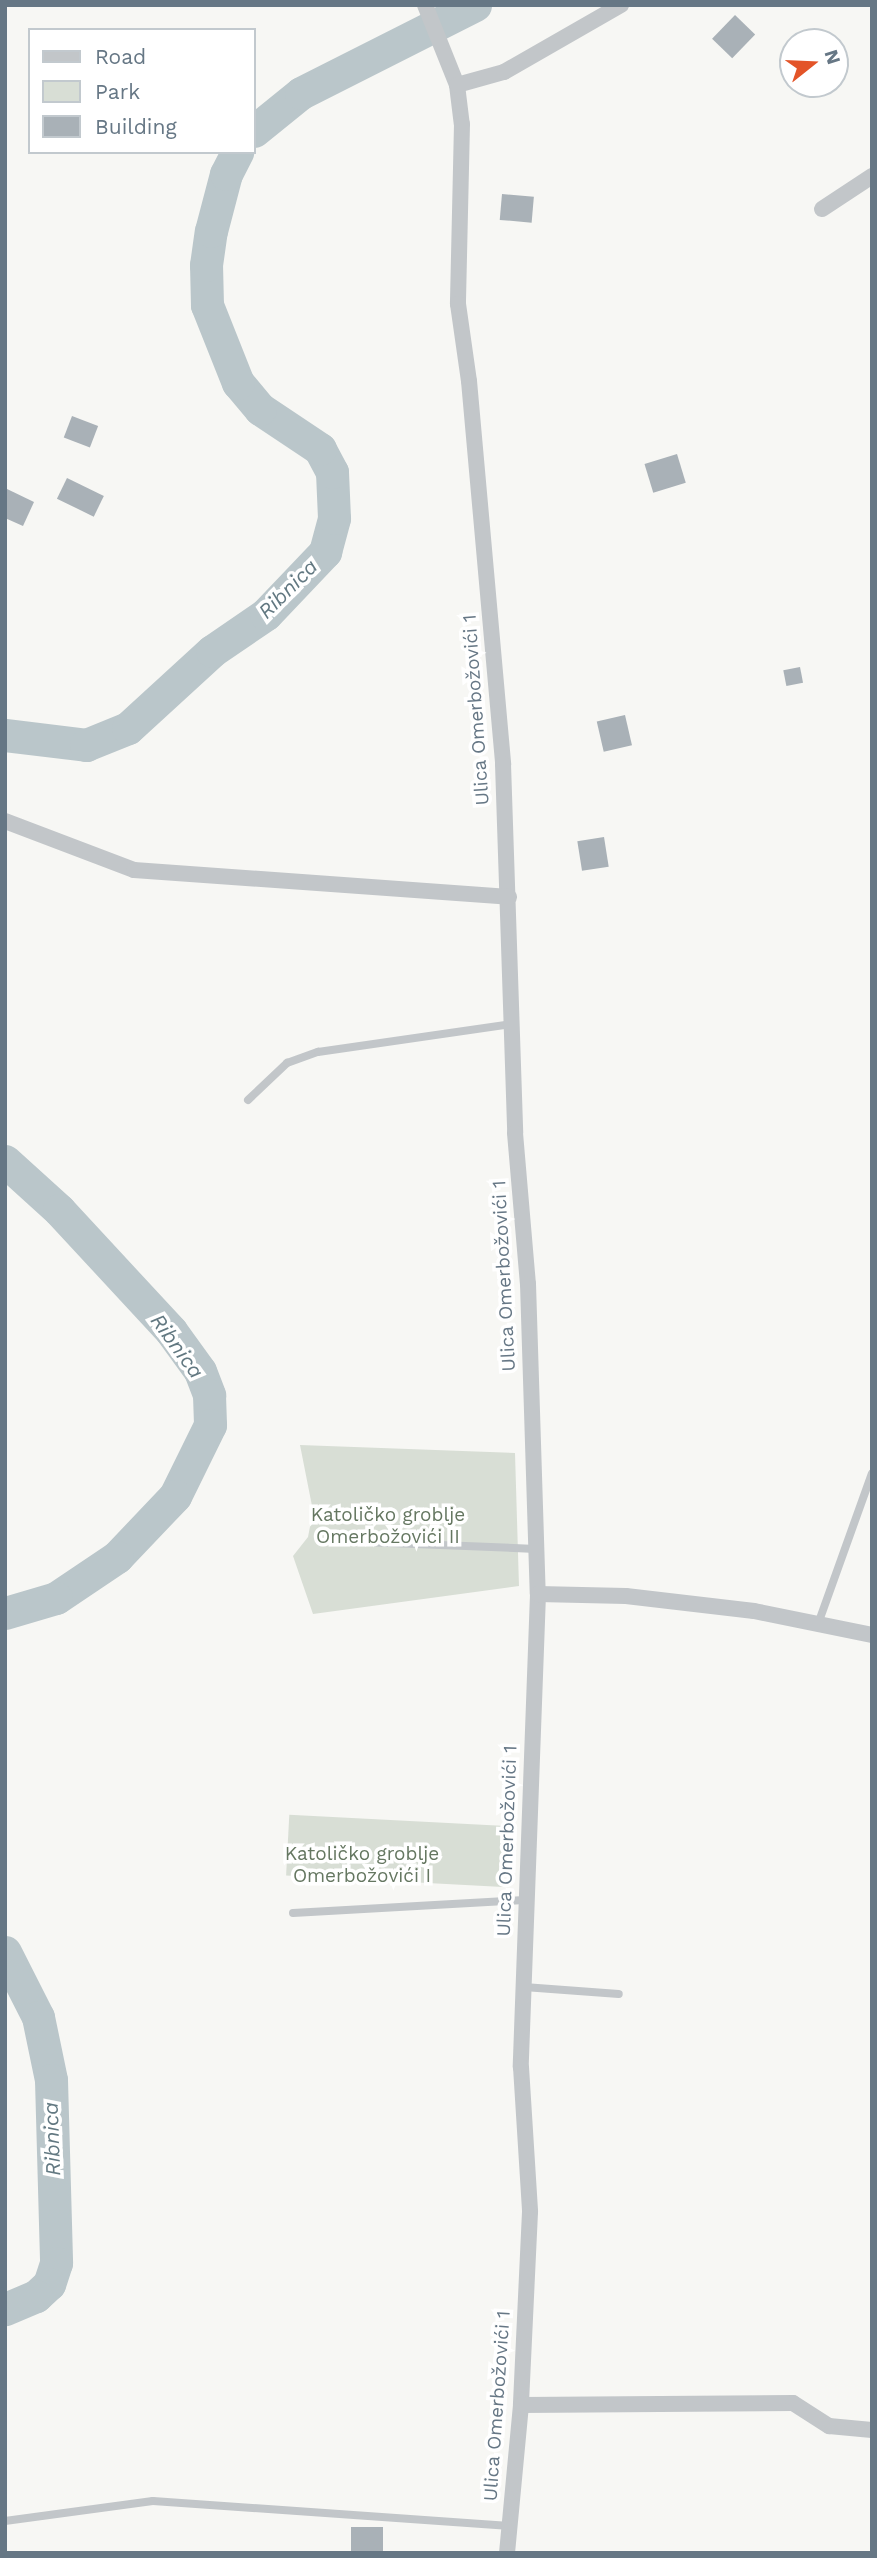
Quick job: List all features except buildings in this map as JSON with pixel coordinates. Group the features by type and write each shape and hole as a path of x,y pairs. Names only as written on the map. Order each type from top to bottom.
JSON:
{"street":[{"name":"Ulica Omerbožovići 1","path":"425,5 455,77 462,124 458,304 469,382 503,764 512,1024 528,1284 538,1594 524,1900 521,2067 530,2212 521,2405 507,2553"},
{"path":"455,77 504,72 621,5"},
{"path":"822,209 872,176"},
{"path":"5,821 134,870 509,897"},
{"path":"538,1594 626,1596 754,1611 872,1635"},
{"path":"521,2405 793,2403 829,2426 872,2430"}],"lane":[{"path":"248,1100 287,1063 318,1052 512,1024"},
{"path":"818,1624 872,1473"},
{"path":"364,1542 536,1549"},
{"path":"293,1913 524,1900"},
{"path":"523,1987 618,1994"},
{"path":"5,2521 153,2501 510,2526"}],"green space":[{"name":"Katoličko groblje Omerbožovići II","path":"300,1445 515,1453 519,1586 313,1614 293,1556 308,1537 313,1511"},
{"name":"Katoličko groblje Omerbožovići I","path":"289,1815 506,1826 503,1887 286,1876"}],"waterway":[{"name":"Ribnica","path":"256,129 301,93 475,5"},
{"name":"Ribnica","path":"5,735 86,745 128,728 212,651 266,614 325,552 334,518 332,472 320,449 260,409 238,383 207,305 206,265 211,231 226,174 236,154"},
{"name":"Ribnica","path":"5,1161 59,1210 171,1331 200,1371 209,1395 210,1425 175,1496 117,1557 56,1598 5,1613"},
{"name":"Ribnica","path":"5,1952 38,2017 51,2080 56,2263 49,2284 36,2296 5,2309"}]}
